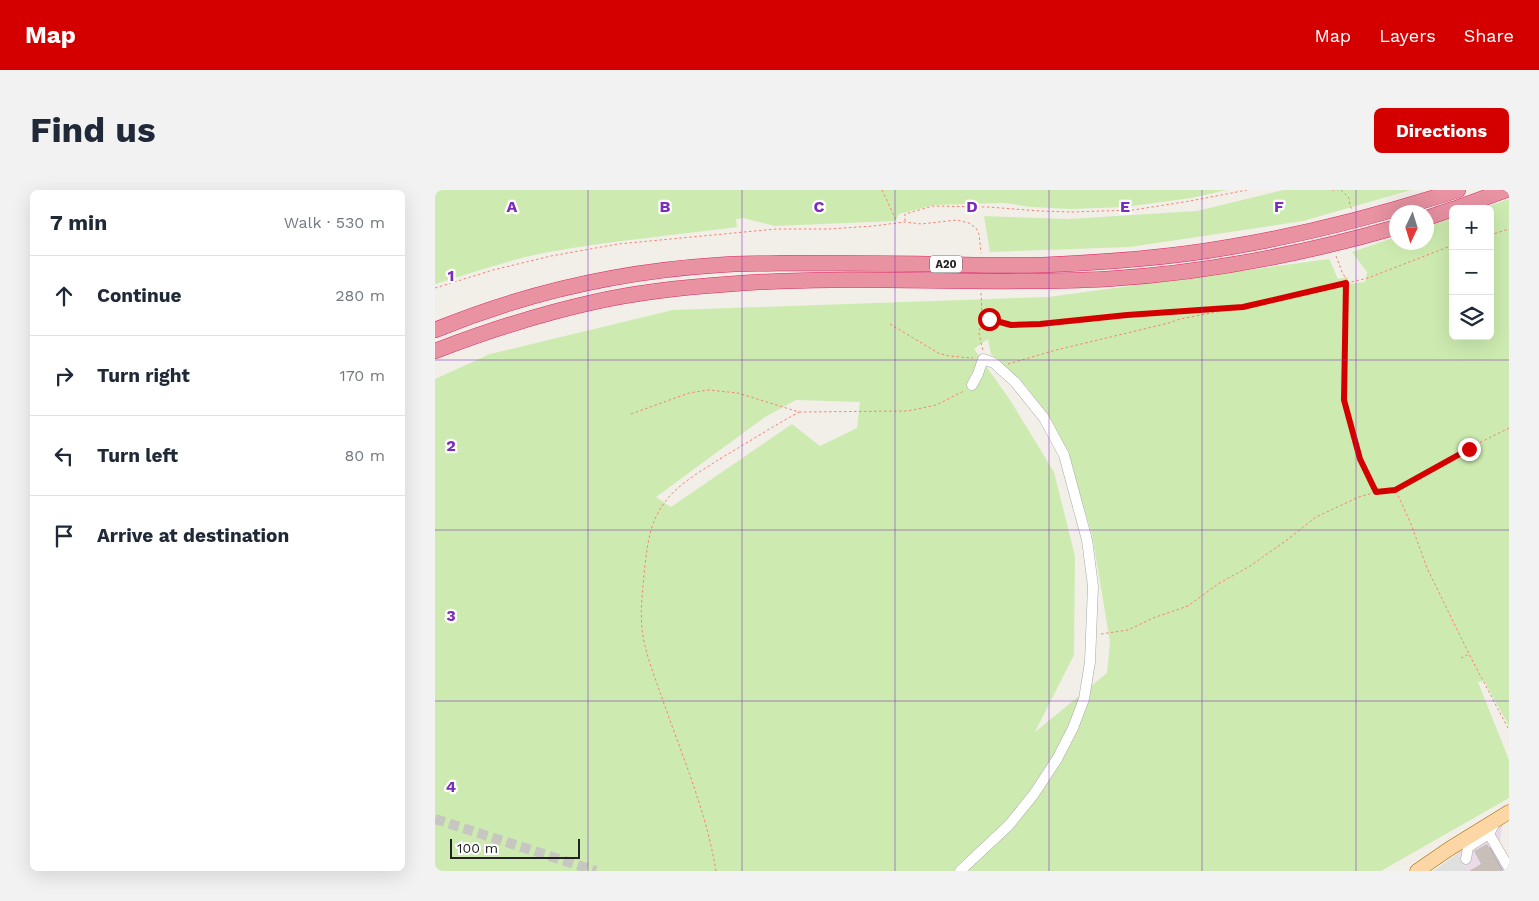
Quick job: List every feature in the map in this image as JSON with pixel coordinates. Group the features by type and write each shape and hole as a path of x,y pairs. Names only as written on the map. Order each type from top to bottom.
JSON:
{"highway":[{"name":"A20","path":"435,330 457,321 549,292 607,280 679,269 720,264 767,263 1021,265 1107,262 1229,247 1357,220 1411,206 1458,190"},
{"path":"1465,205 1506,190"},
{"path":"1434,216 1449,211"},
{"name":"A20","path":"435,351 479,334 537,316 595,302 641,294 730,284 785,281 1039,281 1118,278 1181,272 1270,258 1389,229"}],"main road":[{"path":"1417,871 1509,812"}],"lane":[{"path":"960,871 1009,825 1034,794 1057,759 1073,728 1083,699 1090,662 1092,633 1093,586 1087,540 1064,454 1044,418 1015,382 994,363 983,360 972,385"},
{"path":"1466,859 1468,847 1489,834 1497,820"},
{"path":"1489,834 1509,868"},
{"path":"1427,871 1448,857 1449,850"}],"path":[{"path":"882,190 897,223"},
{"path":"905,222 905,214 933,206 988,206 1072,212 1133,210 1247,190"},
{"path":"1332,190 1338,190"},
{"path":"1341,190 1349,198 1350,206 1355,212 1357,220"},
{"path":"435,288 493,270 551,256 619,244 776,229 829,229 905,222 921,224 957,220 969,223 976,228 979,234 981,254"},
{"path":"1494,234 1509,229"},
{"path":"998,366 1169,323 1180,318 1243,307 1368,278 1449,247"},
{"path":"1336,255 1346,280 1344,400 1360,459 1376,492"},
{"path":"890,324 938,353 983,360 983,348 979,334 982,315 981,290"},
{"path":"982,315 1011,325 1243,307"},
{"path":"631,414 689,394 708,390 738,393 799,412 908,411 936,405 959,394 972,385"},
{"path":"716,871 697,795 658,686 642,632 641,604 650,528 665,502 679,487 771,427 799,412"},
{"path":"1092,633 1099,635 1128,630 1153,618 1188,606 1218,584 1250,566 1316,517 1359,497 1376,492 1395,490 1509,428"},
{"path":"1395,490 1411,524 1427,568 1509,730"},
{"path":"1461,658 1469,654"}],"shaded area":[{"path":"1503,822 1499,847 1509,871 1468,871 1455,851"},
{"path":"1457,854 1468,871 1433,871"}],"green space":[{"path":"435,190 1227,190 1191,198 1125,207 1071,209 1030,207 1005,203 934,205 899,214 895,221 775,226 743,218 736,219 737,227 619,241 549,252 506,262 435,284"},
{"path":"1283,190 1411,190 1303,221 1130,247 990,252 984,216 1068,219 1197,211"},
{"path":"1509,199 1509,726 1484,681 1478,682 1509,760 1509,798 1381,871 435,871 435,379 490,354 673,310 1048,297 1329,259 1338,279 1348,277 1348,284 1365,282 1367,272 1352,252 1389,239 1389,250 1434,250 1434,225 1449,219 1449,340 1494,340 1494,205 1492,205","holes":["988,339 991,354 1027,387 1067,456 1092,534 1110,642 1107,673 1035,732 1074,655 1075,556 1054,472 1010,400 974,349","796,400 860,402 857,428 820,446 792,424 671,507 656,497 765,417"]}],"building":[{"path":"1487,844 1502,871 1469,871 1481,864 1474,851"}],"tunnel":[{"path":"435,819 596,871"}],"route":[{"path":"989,319 1011,325 1040,324 1127,315 1243,307 1346,283 1344,400 1360,459 1376,492 1395,490 1469,449"}]}
